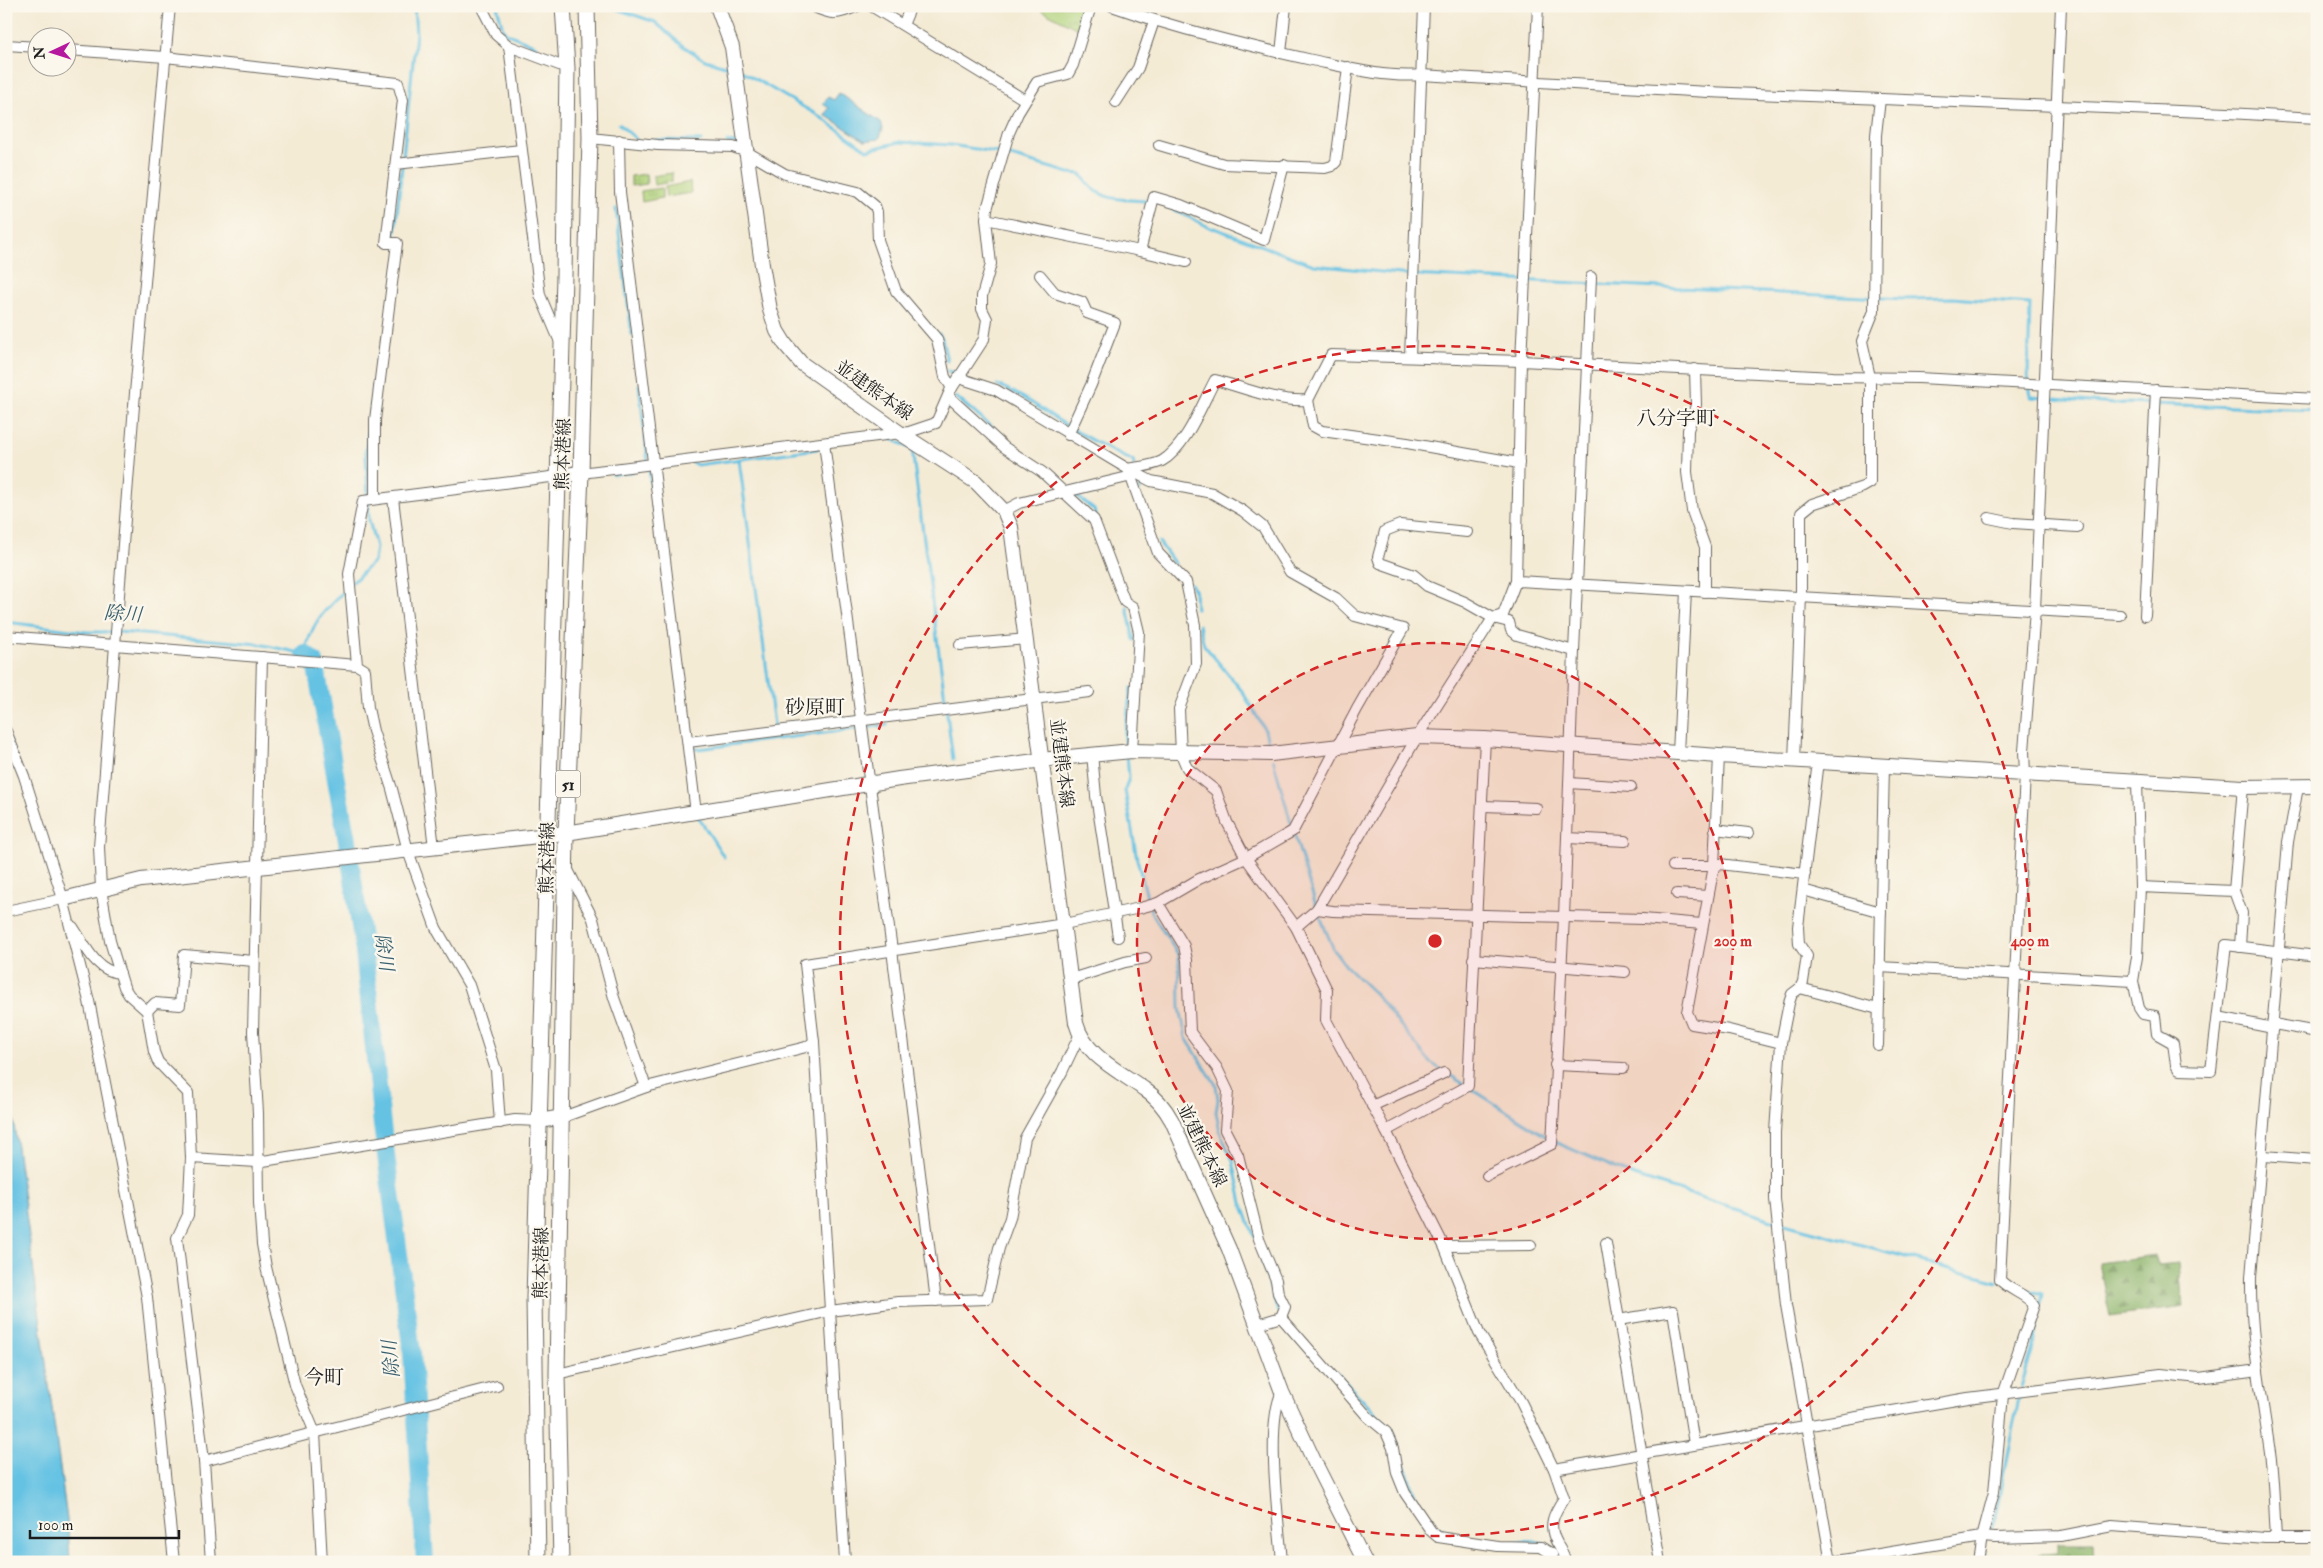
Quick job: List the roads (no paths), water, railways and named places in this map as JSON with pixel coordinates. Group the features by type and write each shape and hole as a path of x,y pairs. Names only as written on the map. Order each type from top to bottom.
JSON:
{"main road":[{"name":"熊本港線","path":"538,1562 534,1379 539,1121 562,345 567,68 563,6"},
{"name":"熊本港線","path":"561,1562 557,1374 563,1117 565,866 581,473 590,138 587,6"}],"street":[{"path":"170,6 114,646 99,847 101,889 110,941 124,987 129,995 147,1011 154,1052 158,1062 188,1093 191,1158 188,1215 177,1238 204,1461 211,1562"},
{"path":"481,6 496,35 509,46 567,68"},
{"name":"並建熊本線","path":"717,6 729,34 736,69 762,266 770,310 777,331 784,344 801,363 976,482 1004,511 1013,536 1079,1036 1094,1054 1145,1090 1168,1113 1222,1231 1282,1392 1365,1562"},
{"path":"812,6 829,14 841,14 858,6"},
{"path":"871,6 1025,100"},
{"path":"903,25 911,6"},
{"path":"356,665 350,574 363,501 824,443 923,429 936,423 950,392 984,339 987,319 982,309 982,296 991,264 986,219 987,209 1009,133 1025,100 1037,82 1068,74 1073,65 1092,6"},
{"path":"1112,6 1154,21 1281,53 1396,77 1421,75 1708,92 2317,118"},
{"path":"1281,53 1286,6"},
{"path":"1410,357 1424,6"},
{"path":"1296,927 1317,908 1417,737 1493,618 1503,615 1516,581 1521,361 1538,6"},
{"path":"1978,1562 1982,1537 1994,1492 2003,1395 2034,1305 2027,1296 2006,1286 2000,1280 2025,774 2024,751 2035,610 2061,6"},
{"path":"1116,102 1138,68 1154,21"},
{"path":"6,45 28,47"},
{"path":"509,46 540,294 562,345"},
{"path":"78,51 165,57 398,83 403,100 386,243 397,243 375,420 375,498"},
{"path":"1159,144 1224,164 1325,168 1332,166 1336,162 1348,67"},
{"path":"1794,760 1801,596 1801,513 1812,504 1863,487 1870,482 1870,377 1862,341 1874,311 1876,135 1880,99"},
{"path":"590,138 658,145 733,148 747,152 785,174 858,192 875,206 878,212 878,240 896,291 937,339 950,392 1004,447 1042,472 1094,520 1125,602 1133,607 1139,632 1132,751"},
{"path":"619,140 620,192 696,813"},
{"path":"396,164 521,150"},
{"path":"1140,251 1154,197 1181,205 1264,240 1284,165"},
{"path":"986,219 1186,262"},
{"path":"1040,275 1055,293 1082,302 1087,313 1115,323 1091,385 1068,435"},
{"path":"1487,1176 1552,1144 1568,838 1570,744 1591,277"},
{"path":"1519,463 1407,443 1322,432 1312,426 1308,400 1331,355 1521,361 2044,385 2156,394 2317,399"},
{"path":"1695,369 1696,405 1688,430 1687,472 1692,511 1705,547 1705,592"},
{"path":"845,1562 814,1042 804,964 1064,924 1158,903 1199,879 1246,858 1293,831 1403,629 1355,616 1336,598 1290,572 1263,527 1243,511 1212,494 1151,481 1130,473 996,390 959,378"},
{"path":"1004,511 1019,504 1130,473 1162,462 1188,433 1215,380 1282,398 1296,401 1308,400"},
{"path":"2145,616 2156,394"},
{"path":"824,443 862,720 936,1301"},
{"path":"1130,473 1146,525 1158,553 1186,582 1195,625 1196,664 1179,709 1181,754 1187,768 1216,791 1227,822 1246,858 1296,927 1328,990 1326,1020 1386,1131 1444,1246 1479,1333 1521,1402 1554,1469 1564,1498 1551,1522 1553,1535 1564,1555 1565,1562"},
{"path":"393,498 434,848"},
{"path":"1989,518 2038,525 2077,527"},
{"path":"1467,532 1400,525 1385,531 1378,557 1380,563 1414,575 1427,586 1465,602 1493,618 1510,622 1510,630 1517,635 1574,651"},
{"path":"1516,581 2120,615"},
{"path":"1678,753 1686,591"},
{"path":"6,636 356,665 365,670 372,731 392,789 408,850 436,928 469,985 496,1070 500,1122"},
{"path":"960,645 1027,639"},
{"path":"262,658 252,1032 258,1113 257,1162 262,1244 295,1385 315,1433 322,1562"},
{"path":"688,742 1090,692"},
{"path":"6,731 24,776 63,899 89,1001 147,1297 174,1562"},
{"path":"6,911 141,880 548,835 869,784 1043,760 1132,751 1256,755 1417,737 1485,739 1719,756 2243,787 2317,786"},
{"path":"1386,1131 1468,1086 1485,739"},
{"path":"1092,754 1096,796 1118,937"},
{"path":"1719,756 1714,866 1687,1012 1692,1024 1729,1030 1781,1044"},
{"path":"1818,762 1798,938 1799,944 1807,956 1800,988 1792,994 1781,1044 1775,1132 1775,1199 1777,1235 1786,1305 1831,1562 1982,1537 2061,1536 2112,1526 2265,1538 2317,1538"},
{"path":"1878,1045 1884,765"},
{"path":"2137,781 2140,887 2137,957 2134,980 2139,1008 2143,1014 2156,1016 2157,1034 2173,1043 2176,1065 2179,1070 2211,1071 2226,945 2279,953 2317,956"},
{"path":"1569,783 1631,787"},
{"path":"2240,947 2242,913 2234,891 2243,787"},
{"path":"2276,1537 2270,1455 2250,1303 2288,842 2298,787"},
{"path":"1483,806 1536,808"},
{"path":"1715,829 1748,833"},
{"path":"1568,838 1625,841"},
{"path":"1673,866 1714,866 1719,864 1804,874"},
{"path":"565,866 592,919 614,998 646,1088"},
{"path":"2140,887 2234,891"},
{"path":"1803,890 1881,912"},
{"path":"1677,894 1708,896"},
{"path":"1158,903 1184,946 1188,960 1190,1032 1217,1068 1228,1091 1225,1130 1238,1156 1259,1239 1285,1307 1280,1317 1258,1324"},
{"path":"1317,908 1333,911 1643,919 1702,924"},
{"path":"68,920 99,965 109,973 120,973"},
{"path":"147,1011 155,1003 180,1005 184,955 254,961"},
{"path":"1071,979 1125,962 1146,958"},
{"path":"1474,959 1625,972"},
{"path":"1880,967 2107,981 2134,980"},
{"path":"1800,988 1878,1009"},
{"path":"2218,1017 2317,1032"},
{"path":"534,1379 830,1311 898,1302 987,1299 999,1248 1010,1218 1025,1138 1062,1072 1079,1036"},
{"path":"191,1158 257,1162 500,1122 515,1120 539,1121 563,1117 646,1088 806,1047 814,1042"},
{"path":"1555,1066 1624,1068"},
{"path":"1372,1106 1444,1073"},
{"path":"2262,1156 2317,1160"},
{"path":"1606,1243 1640,1454 1660,1562"},
{"path":"1444,1246 1531,1245"},
{"path":"1618,1320 1673,1311 1694,1444"},
{"path":"1280,1317 1368,1417 1386,1432 1393,1448 1397,1473 1405,1493 1431,1531 1438,1537 1498,1546 1541,1547 1552,1554 1553,1562"},
{"path":"1554,1469 1968,1398 2162,1374 2199,1378 2258,1370"},
{"path":"204,1461 497,1386"},
{"path":"1282,1392 1277,1402 1274,1452 1282,1562"}],"water":[{"path":"839,93 881,122 883,129 879,139 865,141 825,115 829,108 823,104 828,97 834,100"},
{"path":"6,1080 11,1102 68,1527 70,1562 6,1562"}],"waterway":[{"path":"394,241 416,34 414,6"},
{"path":"497,6 503,29 506,33 536,46"},
{"path":"611,7 655,22 683,46 705,60 732,68"},
{"path":"740,70 819,116 867,150 900,142 951,145 1000,153 1069,173 1081,174 1095,190 1111,198 1150,201"},
{"path":"619,124 636,139"},
{"path":"652,140 701,141"},
{"path":"727,142 740,143"},
{"path":"825,179 847,183 855,187"},
{"path":"1164,205 1213,229 1314,265 1410,275 1905,299 1952,298 2030,304 2028,377 2031,397 2114,404 2317,410"},
{"path":"616,209 632,335"},
{"path":"939,334 942,338 947,361"},
{"path":"353,582 374,561 376,547 369,520 366,450 378,356"},
{"path":"948,371 960,374"},
{"path":"639,385 654,513"},
{"path":"997,385 1023,398 1115,453 1133,461 1134,465"},
{"path":"956,397 1023,454"},
{"path":"890,438 912,449 953,759"},
{"path":"693,463 697,465 817,449"},
{"path":"739,459 774,725"},
{"path":"613,474 632,472"},
{"path":"1137,476 1140,490"},
{"path":"1056,479 1069,489"},
{"path":"1073,493 1094,510 1096,517"},
{"path":"1159,542 1175,564"},
{"path":"1191,584 1195,592 1196,609"},
{"name":"除川","path":"6,622 87,632 119,632 259,644 305,654 311,633 320,617 347,588"},
{"path":"1125,588 1128,601"},
{"path":"1127,607 1134,640"},
{"path":"1199,625 1204,645 1242,691 1265,730 1270,750"},
{"name":"除川","path":"305,654 315,662 347,841 364,951 382,1125 412,1353 425,1562"},
{"path":"1126,749 1125,734 1131,688"},
{"path":"690,747 698,749 887,725"},
{"path":"1127,755 1129,778 1125,790 1137,859 1151,912 1179,956 1180,1008 1186,1038 1216,1085 1218,1100 1216,1112 1220,1132 1233,1161 1242,1203 1254,1236"},
{"path":"1273,759 1292,827"},
{"path":"697,815 724,857"},
{"path":"1294,833 1316,906"},
{"path":"1318,912 1334,950 1346,966 1375,994 1431,1063 1550,1139"},
{"path":"1555,1142 1634,1176 1775,1221"},
{"path":"1781,1223 1998,1282"},
{"path":"1260,1254 1277,1309 1281,1313"},
{"path":"2019,1288 2043,1294 2032,1351 2021,1388"},
{"path":"1335,1371 1393,1432 1416,1498 1423,1511"},
{"path":"1988,1536 1996,1512 2020,1394"},
{"path":"1430,1522 1450,1534"},
{"path":"1516,1542 1530,1541 1548,1545 1557,1554 1559,1562"},
{"path":"1984,1552 1984,1562"}],"district":[{"name":"八分字町","path":"1676,418"},
{"name":"砂原町","path":"815,707"},
{"name":"今町","path":"324,1377"}]}
